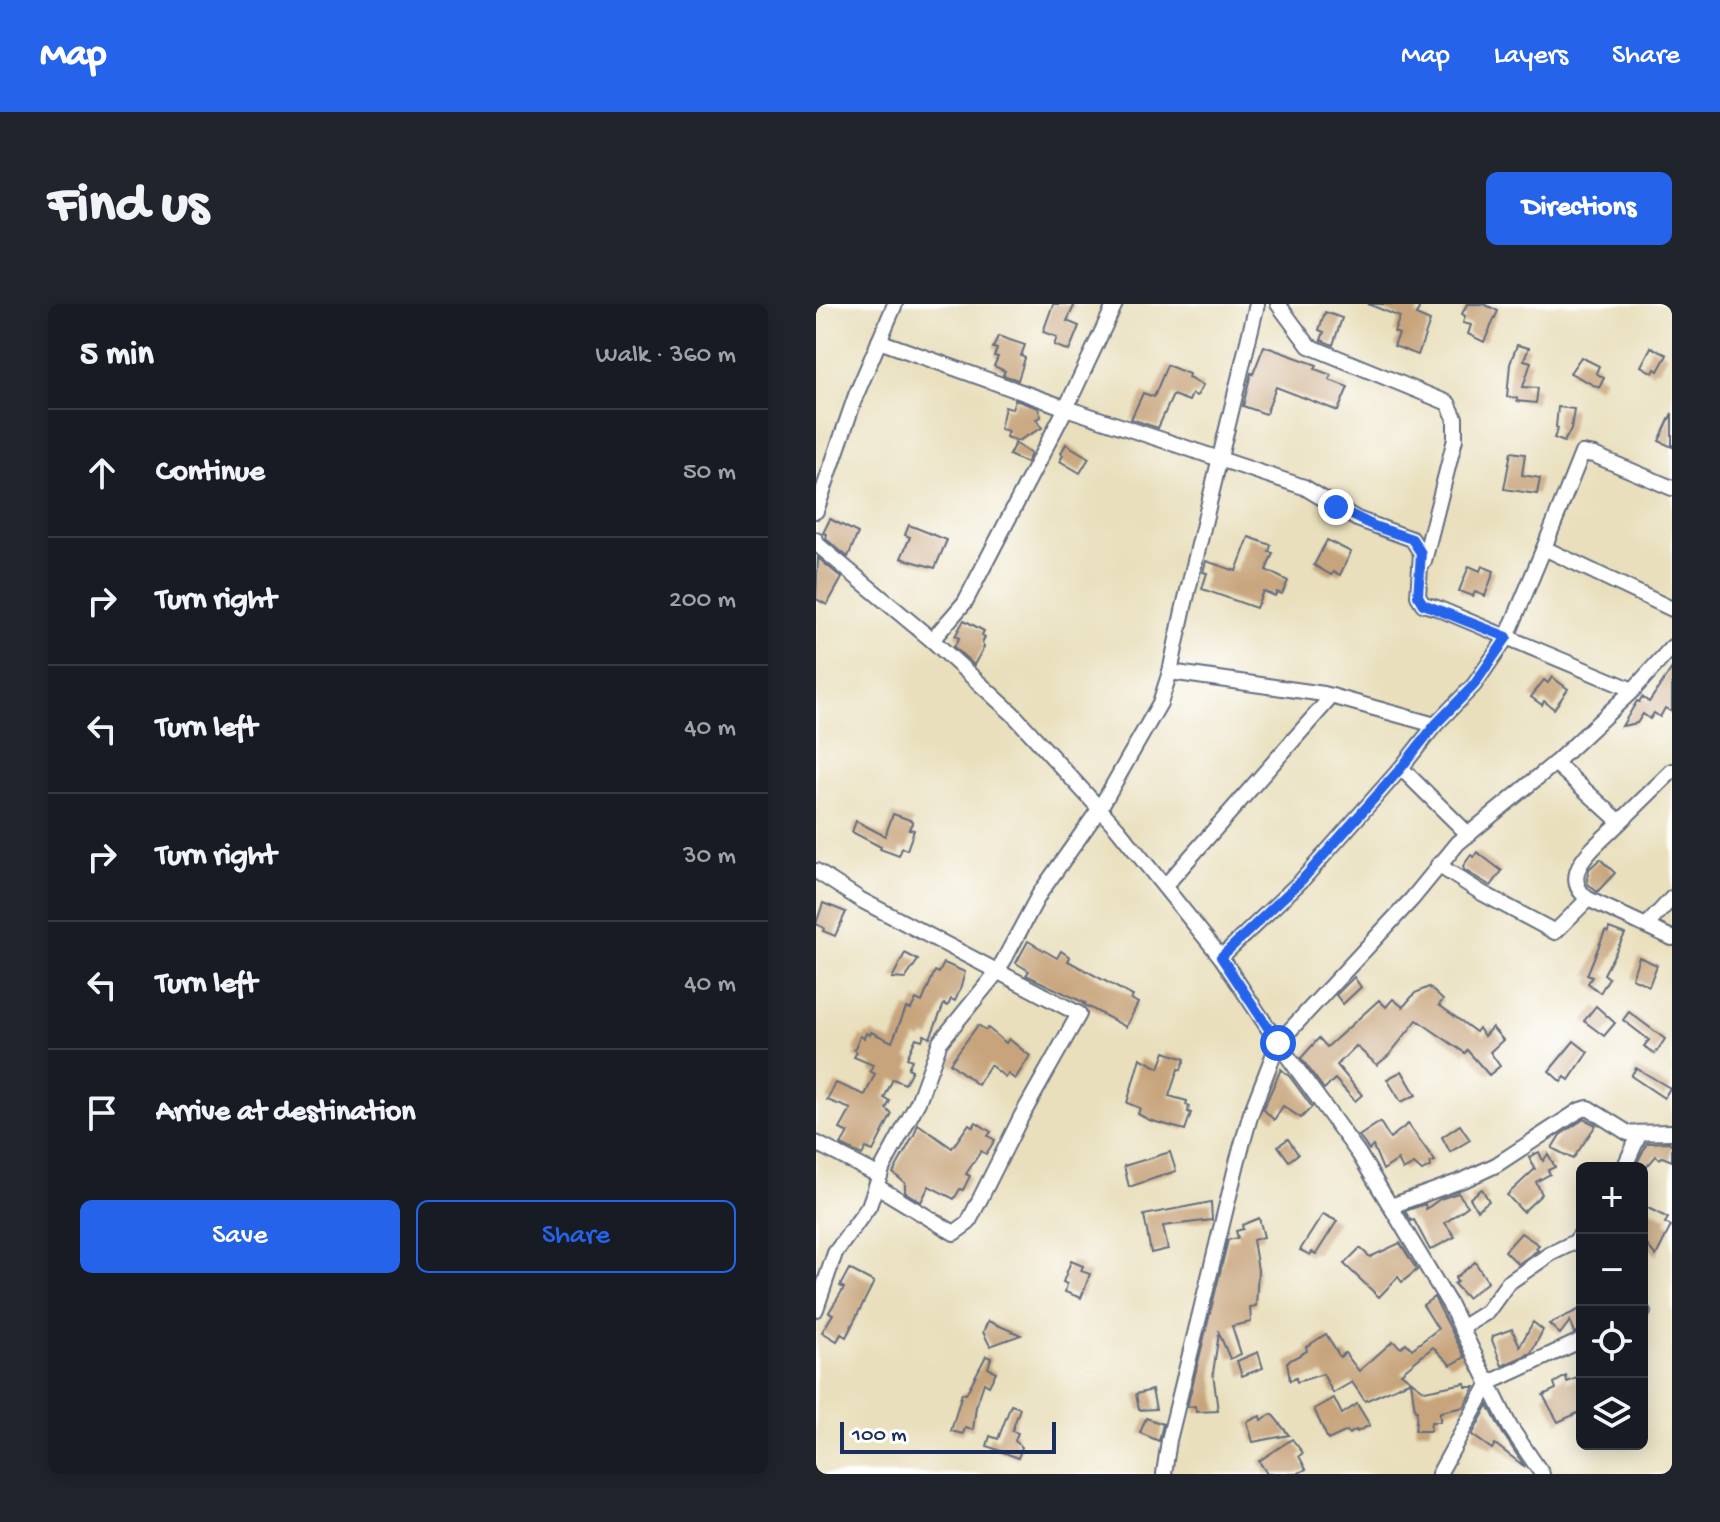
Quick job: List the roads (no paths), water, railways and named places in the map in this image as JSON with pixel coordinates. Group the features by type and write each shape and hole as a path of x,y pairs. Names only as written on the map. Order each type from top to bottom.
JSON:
{"street":[{"path":"816,511 856,395 895,304"},
{"path":"932,640 965,602 1066,408 1115,304"},
{"path":"816,1309 835,1253 869,1206 878,1181 918,1102 940,1042 998,971 1040,893 1100,808 1153,720 1170,672 1257,304"},
{"path":"1278,304 1309,346 1448,403 1455,418 1455,439 1421,573 1418,596 1423,604 1633,690"},
{"path":"879,341 1220,461 1304,487 1357,519 1412,539 1421,553 1421,573"},
{"path":"1221,957 1302,880 1435,725 1474,685 1507,637 1582,453 1594,455 1672,488"},
{"path":"816,540 818,545 932,640 1013,714 1100,808 1221,957 1278,1043 1359,1154 1461,1328 1510,1427 1542,1474"},
{"path":"1544,548 1672,609"},
{"path":"1164,1474 1169,1440 1238,1159 1251,1113 1278,1043 1412,899 1438,865 1555,763 1633,690 1672,647"},
{"path":"1170,672 1332,696 1435,725"},
{"path":"1165,886 1332,696"},
{"path":"1555,763 1620,822"},
{"path":"1401,768 1469,835"},
{"path":"1672,771 1576,868 1574,883 1588,899 1672,938"},
{"path":"1438,865 1482,893 1555,932 1588,899"},
{"path":"816,871 861,900 1079,1014 1021,1117 968,1223 954,1233 816,1143"},
{"path":"1647,925 1672,898"},
{"path":"1391,1206 1496,1165 1580,1110 1588,1108 1596,1111 1618,1129 1639,1135 1672,1132"},
{"path":"1627,1162 1639,1135"},
{"path":"1461,1328 1487,1312 1508,1283 1550,1254 1575,1242 1581,1234"},
{"path":"1439,1474 1489,1383 1576,1343"}]}
